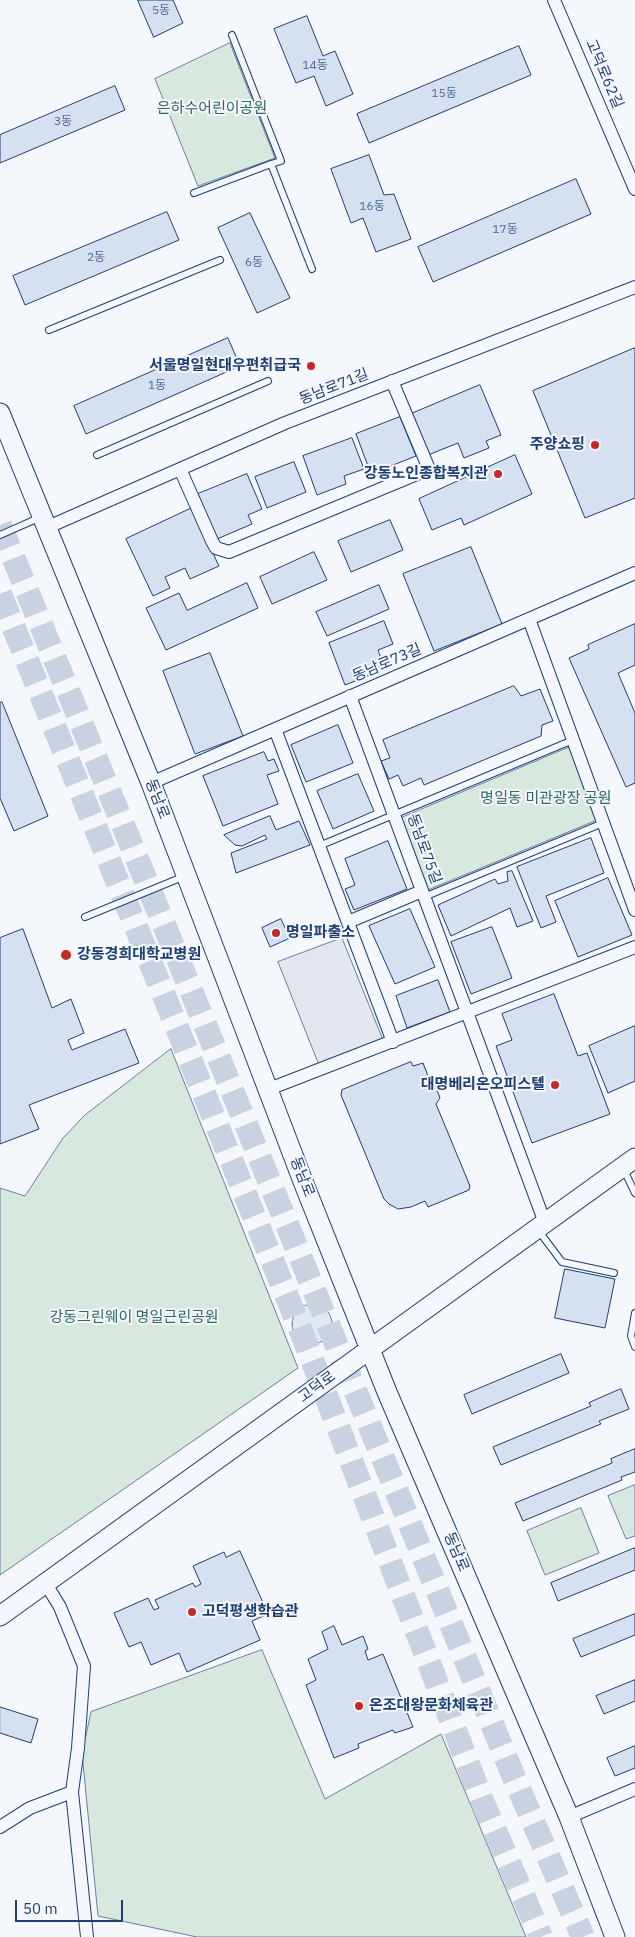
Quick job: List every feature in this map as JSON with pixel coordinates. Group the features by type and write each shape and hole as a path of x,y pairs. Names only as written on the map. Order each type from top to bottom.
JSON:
{"main road":[{"name":"동남로","path":"0,412 151,783 304,1184 370,1349 569,1817 616,1937"},
{"name":"고덕로","path":"0,1616 629,1162"}],"street":[{"name":"고덕로62길","path":"554,0 635,189"},
{"name":"동남로71길","path":"45,522 180,469 285,423 635,287"},
{"path":"180,469 216,548 230,552 429,469 392,381"},
{"name":"동남로73길","path":"151,783 635,573"},
{"path":"529,619 635,910"},
{"name":"동남로75길","path":"350,696 467,1013 541,1226"},
{"path":"275,729 394,1042"},
{"path":"348,922 423,894"},
{"path":"269,1090 635,948"},
{"path":"46,1584 60,1607 84,1666 78,1748 72,1792 87,1937"},
{"path":"569,1817 635,1789"},
{"path":"0,1827 30,1808 72,1792"}],"lane":[{"path":"194,193 281,161 232,35"},
{"path":"271,164 312,269"},
{"path":"49,330 220,260"},
{"path":"97,455 268,381"},
{"path":"0,535 45,522"},
{"path":"320,846 573,740"},
{"path":"423,894 603,823"},
{"path":"85,917 187,875"},
{"path":"629,1162 635,1193"},
{"path":"541,1226 562,1262 614,1273"},
{"path":"635,1313 631,1336 635,1347"}],"green space":[{"name":"은하수어린이공원","path":"230,43 275,158 198,186 155,79"},
{"name":"명일동 미관광장 공원","path":"570,747 597,820 428,890 401,818"},
{"name":"강동그린웨이 명일근린공원","path":"171,1049 298,1368 0,1575 0,1188 25,1196 63,1138 85,1115"},
{"path":"635,1485 635,1536 626,1539 608,1496"},
{"path":"581,1508 599,1553 545,1575 527,1531"},
{"path":"262,1650 325,1799 441,1734 526,1937 197,1937 98,1916 82,1753 91,1712"}],"shaded area":[{"path":"342,938 383,1040 319,1065 278,962"},
{"path":"312,1304 326,1310 332,1324 326,1338 312,1344 298,1338 292,1324 298,1310"}],"building":[{"path":"138,0 173,0 183,23 154,37"},
{"path":"307,16 323,56 335,51 353,94 326,106 314,76 296,83 274,29"},
{"path":"519,46 531,75 369,143 357,114"},
{"path":"115,86 125,110 0,163 0,135"},
{"path":"369,155 384,195 394,194 411,239 376,252 363,218 351,223 331,169"},
{"path":"576,179 591,214 433,282 418,247"},
{"path":"167,212 179,240 25,305 13,276"},
{"path":"250,213 290,298 257,313 218,228"},
{"path":"228,338 240,366 86,434 74,406"},
{"name":"주양쇼핑","path":"635,348 635,498 585,518 533,391"},
{"path":"480,385 501,435 486,441 489,448 464,458 458,443 428,455 411,414"},
{"path":"400,417 416,456 378,471 375,464 368,466 356,434"},
{"path":"352,438 364,469 344,476 346,484 317,495 303,456"},
{"name":"강동노인종합복지관","path":"515,455 532,494 464,525 461,518 432,530 419,499"},
{"path":"294,462 306,492 267,508 255,477"},
{"path":"247,474 262,509 248,515 252,524 217,539 198,494"},
{"path":"192,508 219,566 190,579 185,568 165,577 170,588 153,596 126,539"},
{"path":"390,520 403,550 351,572 338,541"},
{"path":"471,547 502,624 434,651 403,574"},
{"path":"314,552 327,580 272,604 260,577"},
{"path":"247,583 258,608 166,650 146,608 179,593 187,610"},
{"path":"379,585 389,609 327,636 316,612"},
{"path":"384,621 393,644 378,650 385,669 345,685 329,643"},
{"path":"635,624 635,665 618,673 635,713 635,783 626,787 569,658 589,649 588,645"},
{"path":"210,653 243,736 195,754 163,671"},
{"path":"514,686 521,696 540,689 553,721 542,725 541,736 424,785 421,778 403,786 398,775 389,779 381,761 390,758 383,740"},
{"path":"2,702 48,816 14,831 0,798 0,703"},
{"path":"338,725 353,763 306,782 291,745"},
{"path":"264,752 268,761 274,759 279,771 267,775 278,804 223,826 203,776"},
{"path":"358,774 374,811 333,829 317,791"},
{"path":"270,816 276,830 299,821 310,845 236,873 231,853 267,839 265,835 242,846 235,845 224,835"},
{"path":"591,838 604,873 546,896 556,922 541,928 517,867"},
{"path":"388,841 407,889 354,910 345,889 355,885 345,859"},
{"path":"512,871 533,921 517,927 510,908 451,936 438,905 495,879 498,884 508,881 507,872"},
{"path":"608,878 632,935 578,957 555,901"},
{"path":"410,909 435,967 395,984 369,926"},
{"name":"명일파출소","path":"281,919 290,938 270,947 262,928"},
{"path":"492,927 512,978 471,994 451,942"},
{"name":"강동경희대학교병원","path":"23,929 52,1008 71,999 84,1033 68,1040 72,1050 125,1029 139,1063 29,1105 39,1129 0,1144 0,938"},
{"path":"438,980 450,1012 407,1028 396,996"},
{"name":"대명베리온오피스텔","path":"554,994 578,1056 587,1053 610,1114 532,1143 496,1046 512,1040 502,1014"},
{"path":"635,1026 635,1081 608,1093 589,1046"},
{"path":"411,1062 413,1066 423,1063 430,1081 434,1082 440,1098 436,1104 470,1186 469,1190 428,1207 425,1201 411,1207 398,1209 384,1199 341,1095 342,1090"},
{"path":"565,1269 615,1279 605,1328 555,1318"},
{"path":"561,1354 569,1373 472,1414 464,1395"},
{"path":"621,1389 629,1409 599,1421 601,1424 501,1465 493,1447 591,1406 589,1403"},
{"path":"635,1449 635,1472 621,1477 622,1480 523,1521 515,1503 612,1463 611,1459"},
{"path":"635,1548 635,1570 558,1601 551,1583"},
{"name":"고덕평생학습관","path":"240,1551 268,1614 252,1621 260,1640 187,1672 179,1653 151,1665 141,1642 129,1647 114,1613 148,1598 154,1610 159,1608 155,1600 193,1583 195,1587 201,1584 193,1566 224,1552 226,1557"},
{"path":"635,1614 635,1635 581,1657 573,1639"},
{"name":"온조대왕문화체육관","path":"334,1626 342,1645 363,1636 368,1649 365,1651 368,1660 383,1654 413,1727 395,1733 393,1730 358,1744 359,1748 334,1758 306,1685 316,1680 308,1659 328,1649 322,1632"},
{"path":"635,1680 635,1701 604,1714 596,1696"},
{"path":"0,1707 38,1719 31,1743 0,1733"},
{"path":"635,1746 635,1768 615,1776 607,1758"}],"tunnel":[{"path":"0,525 513,1775 583,1937"},
{"path":"0,594 303,1336 483,1803 541,1937"}],"place":[{"name":"서울명일현대우편취급국","path":"311,366"},
{"name":"주양쇼핑","path":"595,445"},
{"name":"강동노인종합복지관","path":"498,474"},
{"name":"명일파출소","path":"276,933"},
{"name":"강동경희대학교병원","path":"66,955"},
{"name":"대명베리온오피스텔","path":"555,1085"},
{"name":"고덕평생학습관","path":"192,1612"},
{"name":"온조대왕문화체육관","path":"359,1706"}]}
